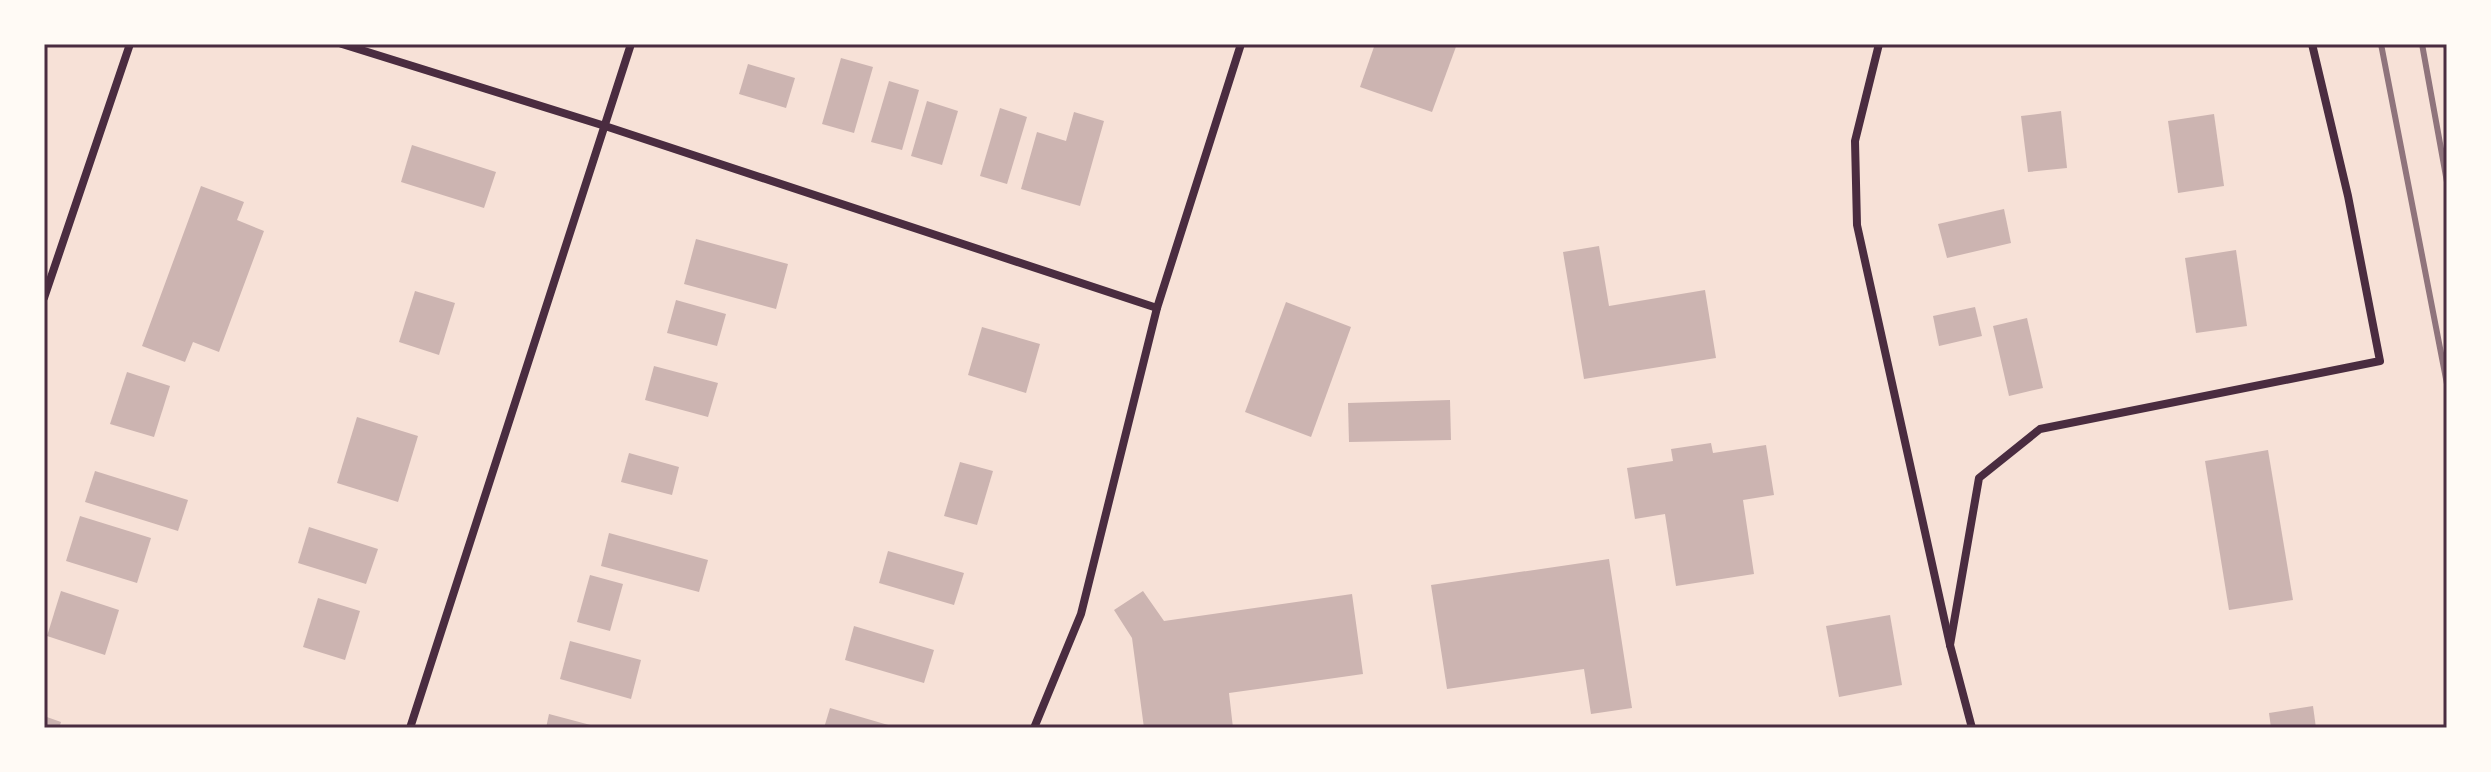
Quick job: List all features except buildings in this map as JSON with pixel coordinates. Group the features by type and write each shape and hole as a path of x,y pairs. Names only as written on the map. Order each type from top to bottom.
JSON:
{"street":[{"path":"44,298 130,44"},
{"path":"342,44 605,126 1157,308"},
{"path":"410,728 631,44"},
{"path":"1034,728 1081,614 1157,308 1241,44"},
{"path":"1879,44 1855,141 1857,225 1950,645 1972,728"},
{"path":"1950,645 1979,478 2040,429 2380,361 2348,196 2312,44"}],"railway":[{"path":"2381,44 2447,384"},
{"path":"2422,44 2447,182"},
{"path":"2446,44 2447,49"}]}
